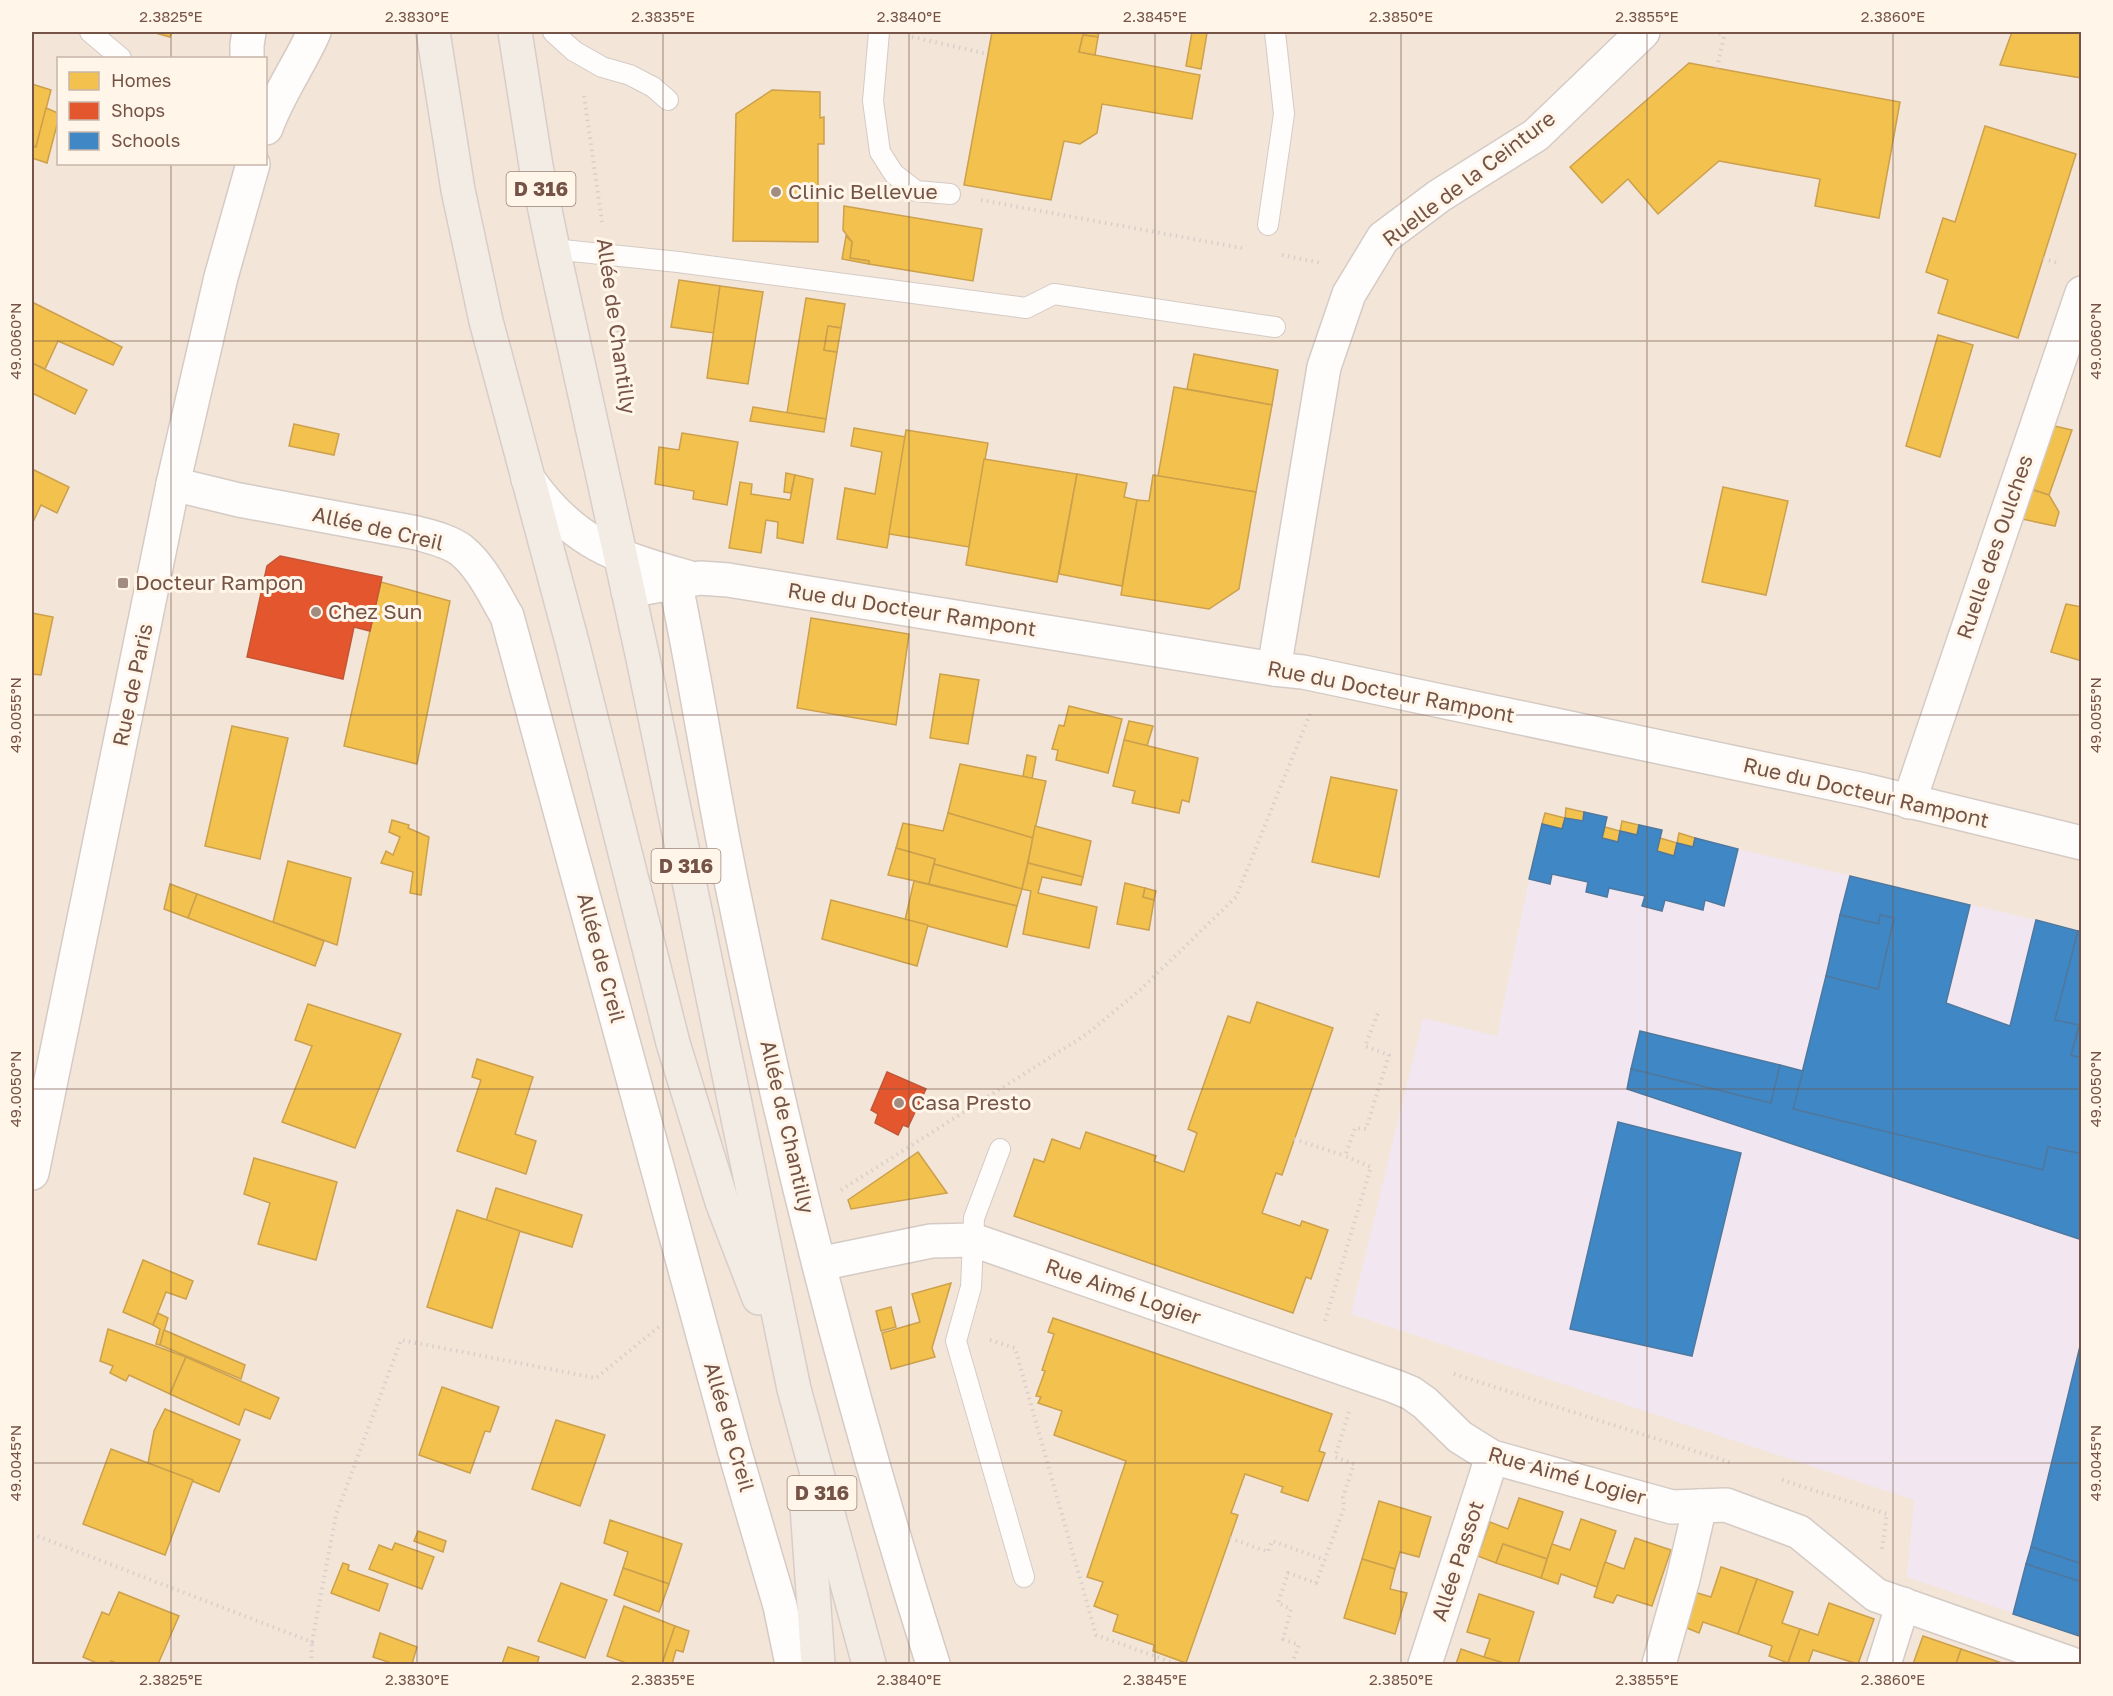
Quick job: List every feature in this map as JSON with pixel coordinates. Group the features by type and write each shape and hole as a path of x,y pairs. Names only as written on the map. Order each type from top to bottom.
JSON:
{"main road":[{"name":"D 316","path":"433,32 458,190 476,279 572,642 673,1043 722,1202 797,1400"},
{"name":"D 316","path":"515,32 536,166 553,249 621,556 797,1400 869,1665"},
{"path":"797,1400 818,1665"}],"street":[{"path":"247,57 249,32"},
{"path":"267,123 274,88 310,40 334,32"},
{"name":"Ruelle de la Ceinture","path":"1274,669 1324,367 1349,294 1383,238 1439,196 1536,135 1642,32"},
{"name":"Rue de Paris","path":"32,1173 173,484 221,277 253,165"},
{"name":"Ruelle des Oulches","path":"1909,802 2082,292"},
{"name":"Rue du Docteur Rampont","path":"528,479 542,500 566,524 589,540 621,556 685,580"},
{"name":"Allée de Creil","path":"173,484 239,500 417,533 441,540 461,550 486,579 507,616 734,1449 777,1594 792,1665"},
{"name":"Rue du Docteur Rampont","path":"628,591 685,580 740,582 1303,672 1909,802 2082,843"},
{"name":"Allée de Chantilly","path":"685,580 693,668 734,894 776,1086 819,1264 874,1466 933,1665"},
{"name":"Rue Aimé Logier","path":"819,1264 931,1242 973,1240 1411,1393 1425,1403 1460,1437 1492,1457 1672,1507 1726,1505 1798,1532 1890,1599 2072,1665"},
{"name":"Allée Passot","path":"1425,1665 1492,1457"},
{"path":"1659,1665 1700,1506"},
{"path":"1884,1665 1890,1599"}],"lane":[{"path":"90,32 121,57"},
{"path":"553,32 577,52 602,67 630,75 653,87 668,100"},
{"path":"879,32 873,101 880,152 894,174 916,191 950,194"},
{"path":"1268,225 1284,114 1275,32"},
{"path":"553,249 678,262 1026,308 1054,294 1275,327"},
{"path":"1000,1149 974,1218 971,1287 956,1341 1024,1576"}],"path":[{"path":"1717,68 1724,37 1718,32"},
{"path":"904,34 919,40 988,54"},
{"name":"Allée de Chantilly","path":"577,52 622,367"},
{"path":"1014,206 1363,272"},
{"path":"1263,252 1268,225"},
{"path":"807,1212 1087,1034 1140,990 1236,897 1325,677"},
{"path":"1345,1156 1355,1128 1366,1129 1389,1055 1365,1046 1378,1013"},
{"path":"1294,1139 1371,1167 1324,1318 1327,1328"},
{"path":"311,1665 312,1642 336,1515 401,1340 597,1378 693,1298"},
{"path":"959,1330 1015,1348 1096,1635 1177,1665"},
{"path":"1445,1370 1499,1390 1733,1464"},
{"path":"1292,1665 1299,1645 1283,1639 1291,1610 1278,1604 1288,1573 1316,1582 1325,1560 1344,1508 1343,1497 1354,1464 1335,1457 1362,1375"},
{"path":"1777,1478 1887,1514 1890,1599"},
{"path":"32,1534 312,1642"},
{"path":"1230,1538 1268,1552 1272,1541 1325,1560"}],"shaded area":[{"path":"32,32 2081,32 2081,1664 32,1664"},
{"path":"1738,849 2081,931 2082,1015 2079,1025 2082,1026 2081,1636 1907,1577 1914,1500 1351,1314 1423,1018 1497,1036 1529,879 1549,884 1552,874 1588,882 1587,892 1607,897 1609,888 1645,896 1642,906 1662,911 1665,900 1702,910 1705,900 1724,905"}],"building: Homes":[{"path":"152,32 172,32 170,37"},
{"path":"992,32 1099,32 1098,37 1083,35 1079,52 1200,75 1192,119 1102,104 1097,133 1080,144 1064,141 1051,200 964,185"},
{"path":"1192,32 1207,33 1201,69 1186,66"},
{"path":"2012,32 2082,32 2082,78 2000,65"},
{"path":"1083,35 1098,37 1095,55 1079,52"},
{"path":"1689,63 1900,102 1879,218 1815,206 1820,179 1719,161 1658,214 1628,179 1602,203 1570,167"},
{"path":"32,84 51,90 36,147 32,146"},
{"name":"Clinic Bellevue","path":"772,90 820,92 820,118 824,117 824,144 818,144 818,242 733,241 736,114"},
{"path":"46,108 57,113 57,125 47,163 32,158 32,146 36,147"},
{"path":"1985,126 2076,154 2018,338 1938,313 1948,280 1926,272 1943,218 1955,222"},
{"path":"844,206 982,229 973,281 869,264 869,261 850,258 852,242 843,230"},
{"path":"846,236 852,242 850,258 869,261 869,264 842,259"},
{"path":"679,280 720,286 714,333 671,327"},
{"path":"720,286 763,292 748,384 707,378"},
{"path":"806,298 845,304 841,328 828,326 824,350 837,352 826,419 787,413"},
{"path":"32,302 122,347 113,365 58,341 45,369 32,363"},
{"path":"828,326 841,328 837,352 824,350"},
{"path":"1938,335 1973,345 1940,457 1906,446"},
{"path":"1194,354 1278,370 1272,405 1187,389"},
{"path":"32,363 87,390 75,414 32,393"},
{"path":"1174,387 1272,405 1256,492 1158,476"},
{"path":"753,407 826,419 824,432 750,421"},
{"path":"294,424 339,434 334,455 289,446"},
{"path":"2050,425 2072,430 2049,495 2027,488"},
{"path":"854,428 906,437 887,548 837,539 845,488 875,494 882,452 851,446"},
{"path":"906,430 988,443 969,547 889,534"},
{"path":"682,433 738,442 727,505 693,499 694,491 655,484 659,447 679,450"},
{"path":"984,459 1077,474 1057,582 966,565"},
{"path":"32,469 69,487 57,513 41,505 33,522"},
{"path":"786,473 795,475 791,493 784,492"},
{"path":"1077,474 1127,483 1124,497 1137,500 1122,586 1059,574"},
{"path":"795,475 813,479 803,543 777,538 778,522 766,520 761,553 729,548 740,482 752,484 751,494 790,500"},
{"path":"1153,475 1256,492 1239,589 1209,609 1121,595 1137,500 1149,501"},
{"path":"1723,487 1788,501 1766,595 1702,582"},
{"path":"2027,488 2049,495 2059,512 2055,526 2017,518"},
{"path":"381,582 450,601 417,764 344,746"},
{"path":"2066,604 2082,607 2082,661 2051,652"},
{"path":"32,613 53,617 41,675 32,674"},
{"path":"811,618 909,634 896,725 797,708"},
{"path":"940,674 979,680 968,744 930,738"},
{"path":"1069,706 1122,719 1108,773 1056,760 1058,750 1052,749 1059,725 1064,726"},
{"path":"1129,721 1153,726 1147,746 1124,740"},
{"path":"232,726 288,738 260,859 205,846"},
{"path":"1124,740 1198,758 1189,802 1182,800 1179,813 1132,803 1135,791 1113,786"},
{"path":"1027,755 1036,757 1032,779 1023,776"},
{"path":"960,764 1046,781 1033,838 948,813"},
{"path":"1331,777 1397,790 1379,877 1312,862"},
{"path":"1566,808 1584,812 1583,821 1565,818"},
{"path":"948,813 1033,838 1022,889 934,864 935,859 896,848 903,823 943,831"},
{"path":"1545,813 1565,818 1562,829 1542,824"},
{"path":"392,820 409,825 408,828 429,837 421,895 410,893 413,872 381,863 386,851 393,855 400,837 389,832"},
{"path":"1622,821 1639,825 1637,835 1620,831"},
{"path":"1035,826 1091,841 1083,877 1028,863"},
{"path":"1605,827 1620,831 1618,842 1602,838"},
{"path":"1679,833 1695,838 1693,847 1677,843"},
{"path":"1660,838 1677,843 1674,856 1657,851"},
{"path":"896,848 935,859 929,884 888,875"},
{"path":"288,861 351,878 337,945 273,922"},
{"path":"1028,863 1083,877 1081,885 1042,877 1038,893 1097,907 1089,948 1023,934 1031,891 1022,889"},
{"path":"934,864 1022,889 1017,906 929,884"},
{"path":"914,881 1017,906 1007,947 905,920"},
{"path":"1125,883 1145,888 1143,897 1154,900 1149,930 1117,924"},
{"path":"170,884 197,894 188,918 164,909"},
{"path":"1145,888 1156,891 1154,900 1143,897"},
{"path":"197,894 324,941 315,966 188,918"},
{"path":"831,900 928,925 917,966 822,939"},
{"path":"1257,1002 1333,1028 1282,1175 1276,1173 1262,1213 1300,1226 1302,1221 1328,1230 1311,1279 1306,1277 1293,1313 1014,1216 1034,1159 1044,1162 1052,1139 1080,1149 1086,1132 1156,1156 1154,1161 1184,1172 1197,1133 1188,1129 1228,1016 1250,1023"},
{"path":"308,1004 401,1034 355,1148 282,1122 312,1046 295,1040"},
{"path":"477,1059 533,1077 515,1134 536,1141 526,1174 457,1151 481,1080 472,1077"},
{"path":"918,1152 947,1193 851,1209 848,1200"},
{"path":"254,1158 337,1182 316,1260 258,1244 270,1203 244,1194"},
{"path":"496,1188 582,1215 572,1247 486,1221"},
{"path":"457,1210 520,1231 492,1328 427,1307"},
{"path":"143,1260 193,1281 186,1299 166,1292 153,1325 123,1312"},
{"path":"951,1283 932,1348 935,1357 891,1369 882,1333 920,1322 912,1294"},
{"path":"891,1307 896,1327 881,1331 876,1311"},
{"path":"158,1313 168,1318 160,1345 156,1344 160,1329 153,1325"},
{"path":"1053,1318 1332,1414 1319,1451 1325,1453 1308,1501 1281,1492 1283,1487 1245,1474 1231,1513 1238,1515 1186,1663 1153,1651 1154,1645 1113,1631 1118,1615 1094,1606 1103,1582 1087,1577 1126,1461 1054,1435 1062,1411 1038,1403 1041,1397 1036,1396 1054,1334 1048,1332"},
{"path":"108,1329 186,1357 170,1394 129,1375 126,1381 110,1373 113,1366 100,1361"},
{"path":"164,1330 245,1365 241,1379 160,1345"},
{"path":"186,1357 279,1398 270,1419 245,1409 239,1425 170,1394"},
{"path":"442,1387 499,1407 490,1432 485,1431 470,1473 419,1455"},
{"path":"165,1409 240,1440 219,1492 148,1463 154,1431"},
{"path":"556,1420 605,1435 580,1506 532,1489"},
{"path":"111,1449 193,1480 165,1555 83,1524"},
{"path":"1519,1498 1563,1512 1547,1559 1503,1544 1496,1563 1478,1556 1490,1522 1508,1529"},
{"path":"1379,1501 1431,1517 1419,1557 1400,1552 1395,1569 1362,1559"},
{"path":"1581,1519 1616,1531 1597,1587 1561,1574 1558,1584 1541,1578 1552,1544 1570,1550"},
{"path":"610,1520 682,1544 669,1584 623,1568 628,1552 604,1543"},
{"path":"418,1531 446,1541 443,1552 414,1541"},
{"path":"1635,1538 1671,1550 1652,1606 1617,1595 1613,1603 1594,1597 1605,1562 1624,1569"},
{"path":"395,1543 434,1557 422,1589 369,1569 379,1545 392,1550"},
{"path":"1503,1544 1547,1559 1541,1578 1496,1563"},
{"path":"1362,1559 1395,1569 1390,1589 1407,1593 1395,1634 1344,1618"},
{"path":"343,1563 349,1565 348,1570 388,1584 379,1611 331,1593"},
{"path":"1721,1567 1757,1579 1738,1634 1703,1622 1699,1633 1682,1626 1694,1592 1711,1597"},
{"path":"623,1568 669,1584 659,1612 614,1595"},
{"path":"1757,1579 1793,1592 1782,1623 1800,1629 1788,1663 1769,1656 1772,1646 1738,1634"},
{"path":"561,1583 607,1600 585,1658 538,1641"},
{"path":"119,1592 179,1616 158,1664 119,1664 111,1661 109,1664 99,1664 83,1657 102,1612 109,1615"},
{"path":"1479,1594 1534,1612 1518,1664 1507,1664 1484,1657 1490,1639 1467,1632"},
{"path":"1829,1603 1874,1619 1858,1664 1813,1650 1808,1664 1788,1663 1800,1629 1818,1635"},
{"path":"624,1606 675,1626 662,1664 629,1664 607,1656"},
{"path":"675,1626 689,1631 683,1652 676,1650 672,1664 662,1664"},
{"path":"380,1633 417,1647 412,1664 394,1664 373,1657"},
{"path":"1923,1636 1961,1649 1956,1664 1913,1664"},
{"path":"508,1647 539,1657 537,1664 502,1664"},
{"path":"1461,1649 1484,1657 1507,1664 1456,1664"},
{"path":"1961,1649 2002,1663 1956,1664"}],"building: Shops":[{"path":"280,556 382,577 370,631 354,627 343,679 247,657 267,566"},
{"path":"887,1072 926,1089 908,1127 903,1125 898,1135 875,1123 878,1114 871,1110"}],"building: Schools":[{"path":"1584,812 1607,817 1602,838 1618,842 1620,831 1637,835 1639,825 1662,830 1657,851 1674,856 1677,843 1693,847 1695,838 1738,849 1724,906 1705,900 1703,910 1665,900 1662,911 1642,906 1645,896 1609,888 1607,897 1586,892 1588,882 1552,874 1550,884 1529,879 1542,824 1562,829 1565,818 1583,821"},
{"path":"1850,876 1970,905 1946,1003 2010,1026 2036,920 2078,931 2055,1020 2079,1025 2071,1055 2082,1058 2082,1154 2048,1147 2043,1170 1793,1109 1826,976 1878,989 1894,918 1880,915 1879,924 1840,915"},
{"path":"1840,915 1879,924 1880,915 1894,918 1878,989 1826,976"},
{"path":"2078,931 2082,932 2082,1015 2079,1025 2055,1020"},
{"path":"2079,1028 2082,1029 2082,1058 2071,1055"},
{"path":"1640,1031 1780,1065 1771,1103 1631,1069"},
{"path":"1780,1065 1803,1071 1793,1109 2043,1170 2048,1147 2082,1154 2082,1240 1627,1089 1631,1069 1771,1103"},
{"path":"1618,1122 1741,1153 1692,1356 1570,1329"},
{"path":"2082,1338 2082,1564 2031,1547"},
{"path":"2031,1547 2082,1564 2082,1582 2026,1564"},
{"path":"2026,1564 2082,1582 2082,1637 2013,1614"}],"place":[{"name":"Clinic Bellevue","path":"776,192"},
{"name":"Docteur Rampon","path":"123,583"},
{"name":"Chez Sun","path":"316,612"},
{"name":"Casa Presto","path":"899,1103"}]}
